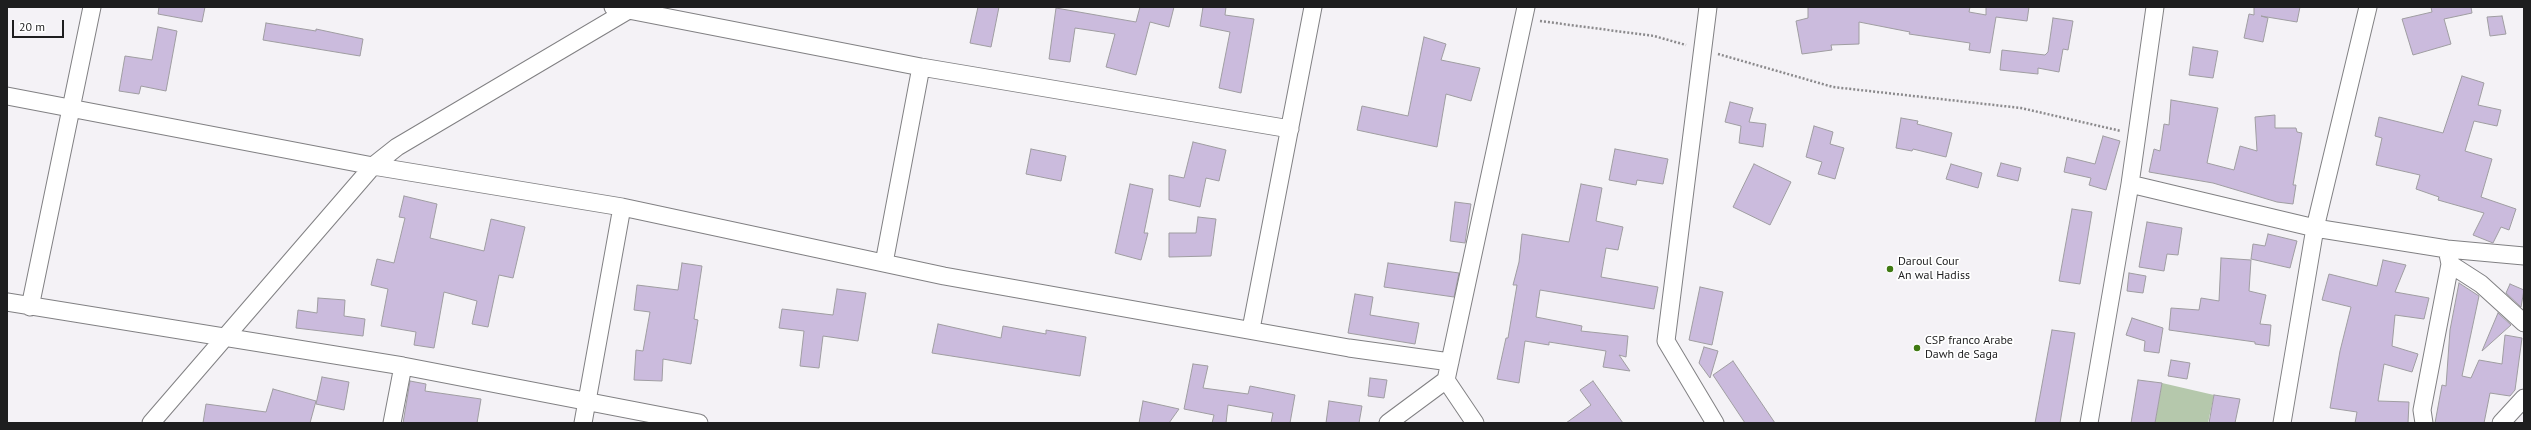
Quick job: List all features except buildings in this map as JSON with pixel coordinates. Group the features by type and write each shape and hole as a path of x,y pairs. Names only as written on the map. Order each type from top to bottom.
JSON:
{"street":[{"path":"30,307 92,7"},
{"path":"1251,329 1313,7"},
{"path":"1708,7 1666,341 1715,423"},
{"path":"2089,423 2130,184 2155,7"},
{"path":"2282,423 2315,228 2368,7"},
{"path":"151,423 373,166 397,148 625,8 921,67 1290,129"},
{"path":"1388,423 1446,380 1525,13"},
{"path":"884,263 921,67"},
{"path":"7,96 373,166 622,207 944,276 1251,329 1349,348 1450,362"},
{"path":"2130,184 2315,228 2448,257 2524,256"},
{"path":"583,423 622,207"},
{"path":"2448,257 2481,284 2524,324"},
{"path":"2424,423 2422,410 2448,257"},
{"path":"7,302 30,307 403,366 587,403 699,423"},
{"path":"392,423 403,366"},
{"path":"1446,380 1475,423"},
{"path":"2501,423 2524,398"}],"path":[{"path":"1525,13 1654,36 1833,87 2021,108 2136,135"}],"green space":[{"path":"2162,383 2214,395 2208,423 2155,423"}],"place":[{"name":"Daroul Cour An wal Hadiss","path":"1890,269"},
{"name":"CSP franco Arabe Dawh de Saga","path":"1917,348"}]}
